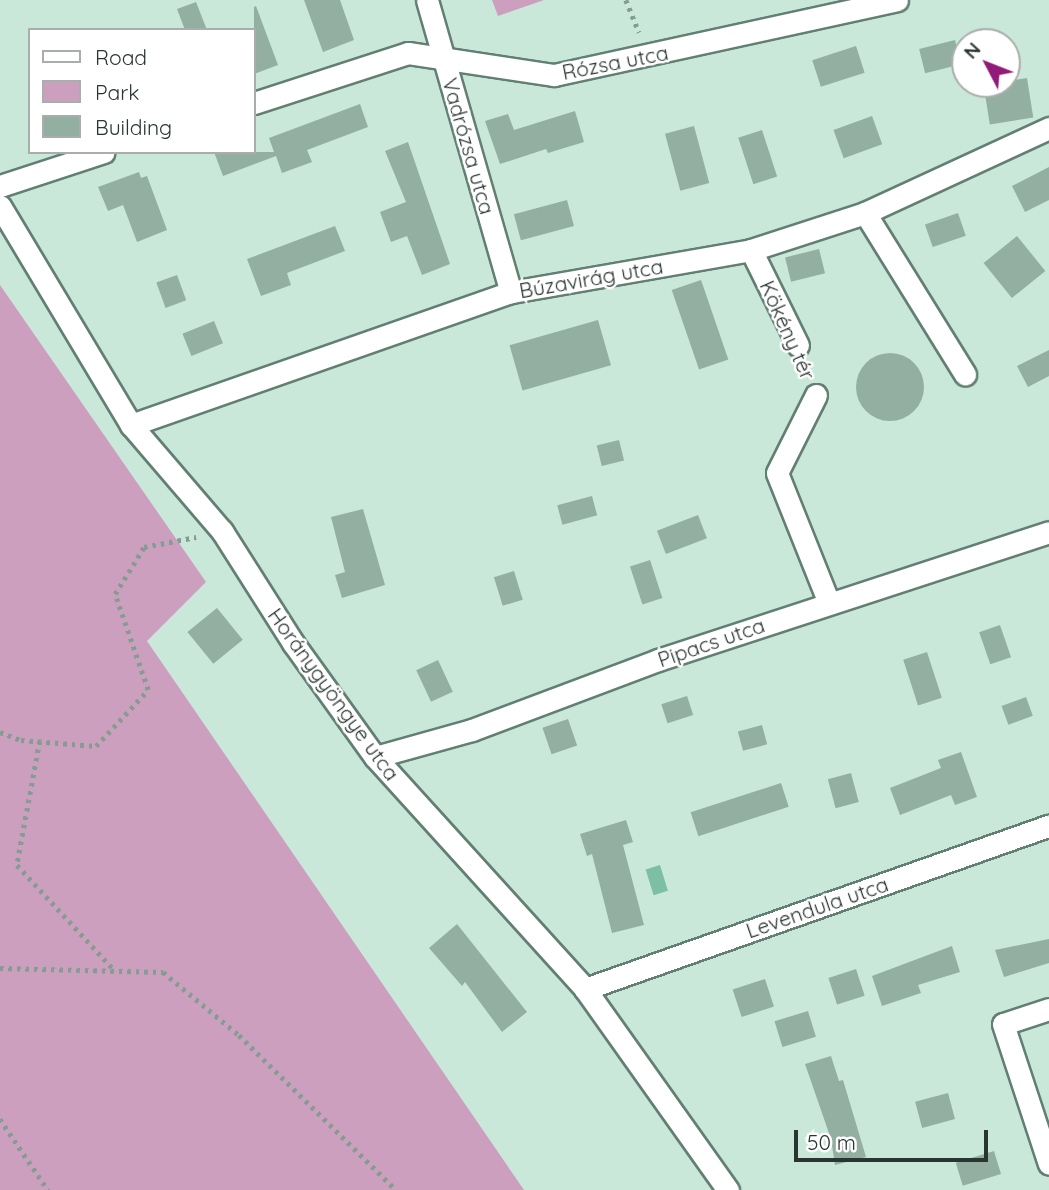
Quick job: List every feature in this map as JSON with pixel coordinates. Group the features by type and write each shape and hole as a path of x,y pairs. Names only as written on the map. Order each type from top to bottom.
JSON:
{"street":[{"name":"Vadrózsa utca","path":"427,0 511,292"},
{"name":"Rózsa utca","path":"256,102 408,53 443,55 554,75 648,57 897,0"},
{"name":"Búzavirág utca","path":"131,425 511,292 751,250 865,213 1049,128"},
{"path":"0,186 98,154"},
{"name":"Horánygyöngye utca","path":"0,206 131,425 222,531 293,643 375,757 585,989 729,1190"},
{"path":"865,213 965,374"},
{"name":"Kökény tér","path":"751,250 798,345"},
{"name":"Kökény tér","path":"816,395 777,473 828,603"},
{"name":"Pipacs utca","path":"375,757 472,730 828,603 1049,532"},
{"name":"Levendula utca","path":"585,989 1049,826"},
{"path":"1049,1009 1003,1024 1049,1164"}],"path":[{"path":"626,0 648,57"},
{"path":"0,732 40,741 96,746 148,690 115,594 144,547 222,531"},
{"path":"40,741 17,865 115,971"},
{"path":"0,968 163,972 239,1035 396,1190"},
{"path":"0,1119 48,1190"}],"green space":[{"path":"492,0 544,0 498,16"},
{"path":"0,285 206,582 147,641 524,1190 0,1190"}],"shaded area":[{"path":"660,865 668,891 654,895 646,869"}],"building":[{"path":"304,0 340,0 354,40 323,52"},
{"path":"196,2 206,28 184,28 177,9"},
{"path":"256,6 278,65 256,73 256,28"},
{"path":"951,41 951,67 925,73 919,49"},
{"path":"856,46 865,73 821,87 812,60"},
{"path":"1027,78 1033,118 990,124 986,98 1021,98 1021,79"},
{"path":"360,104 368,127 307,150 312,162 282,173 276,156 223,176 215,154 274,152 269,138"},
{"path":"575,111 584,142 548,153 546,149 500,164 485,121 508,114 514,130"},
{"path":"872,116 882,144 844,158 833,130"},
{"path":"694,126 709,183 680,191 665,134"},
{"path":"762,130 777,177 753,184 738,138"},
{"path":"408,142 450,264 422,275 407,236 391,242 380,212 406,202 385,151"},
{"path":"1049,167 1049,200 1025,212 1012,186"},
{"path":"139,172 141,178 147,176 167,230 137,242 123,205 108,211 98,187"},
{"path":"567,200 574,226 521,240 514,214"},
{"path":"958,213 966,236 933,247 925,224"},
{"path":"335,226 345,251 287,273 291,285 261,296 247,259"},
{"path":"1017,236 1045,271 1012,298 984,263"},
{"path":"819,249 825,273 791,282 785,257"},
{"path":"177,275 186,300 166,308 156,283"},
{"path":"701,280 728,359 699,370 672,290"},
{"path":"598,320 611,365 523,391 510,345"},
{"path":"214,321 223,343 191,356 182,334"},
{"path":"1049,350 1049,376 1028,387 1017,366"},
{"path":"883,353 897,353 909,358 919,368 924,387 919,406 909,416 897,421 883,421 871,416 861,406 856,394 856,380 861,368 871,358"},
{"path":"619,440 624,460 602,466 597,446"},
{"path":"592,496 597,515 562,525 557,505"},
{"path":"363,509 385,585 342,598 335,575 345,572 331,517"},
{"path":"698,515 707,538 666,554 657,531"},
{"path":"650,560 662,598 642,605 630,566"},
{"path":"514,571 523,600 503,606 494,577"},
{"path":"217,608 243,640 213,664 187,632"},
{"path":"1000,625 1011,657 990,664 979,632"},
{"path":"927,652 942,698 918,705 903,660"},
{"path":"438,660 453,692 431,702 416,670"},
{"path":"687,696 693,715 668,723 661,704"},
{"path":"1026,697 1033,716 1008,725 1002,706"},
{"path":"568,719 577,745 552,754 542,728"},
{"path":"762,725 767,744 743,751 738,731"},
{"path":"961,752 977,797 955,805 951,795 900,815 890,788 941,768 938,760"},
{"path":"851,773 859,802 836,808 828,779"},
{"path":"781,783 789,807 698,836 691,812"},
{"path":"626,820 633,842 623,845 644,925 612,933 592,854 587,856 580,834"},
{"path":"457,924 527,1012 502,1032 465,982 462,986 429,948"},
{"path":"1049,939 1049,963 1004,977 995,950"},
{"path":"952,946 960,972 918,985 921,993 882,1006 872,976"},
{"path":"856,969 865,996 837,1005 828,978"},
{"path":"765,979 774,1007 742,1017 733,990"},
{"path":"808,1011 816,1037 782,1047 775,1021"},
{"path":"831,1056 839,1081 843,1080 866,1157 835,1165 831,1139 805,1064"},
{"path":"948,1093 955,1119 922,1128 915,1102"},
{"path":"994,1151 1001,1174 963,1186 956,1163"}]}
